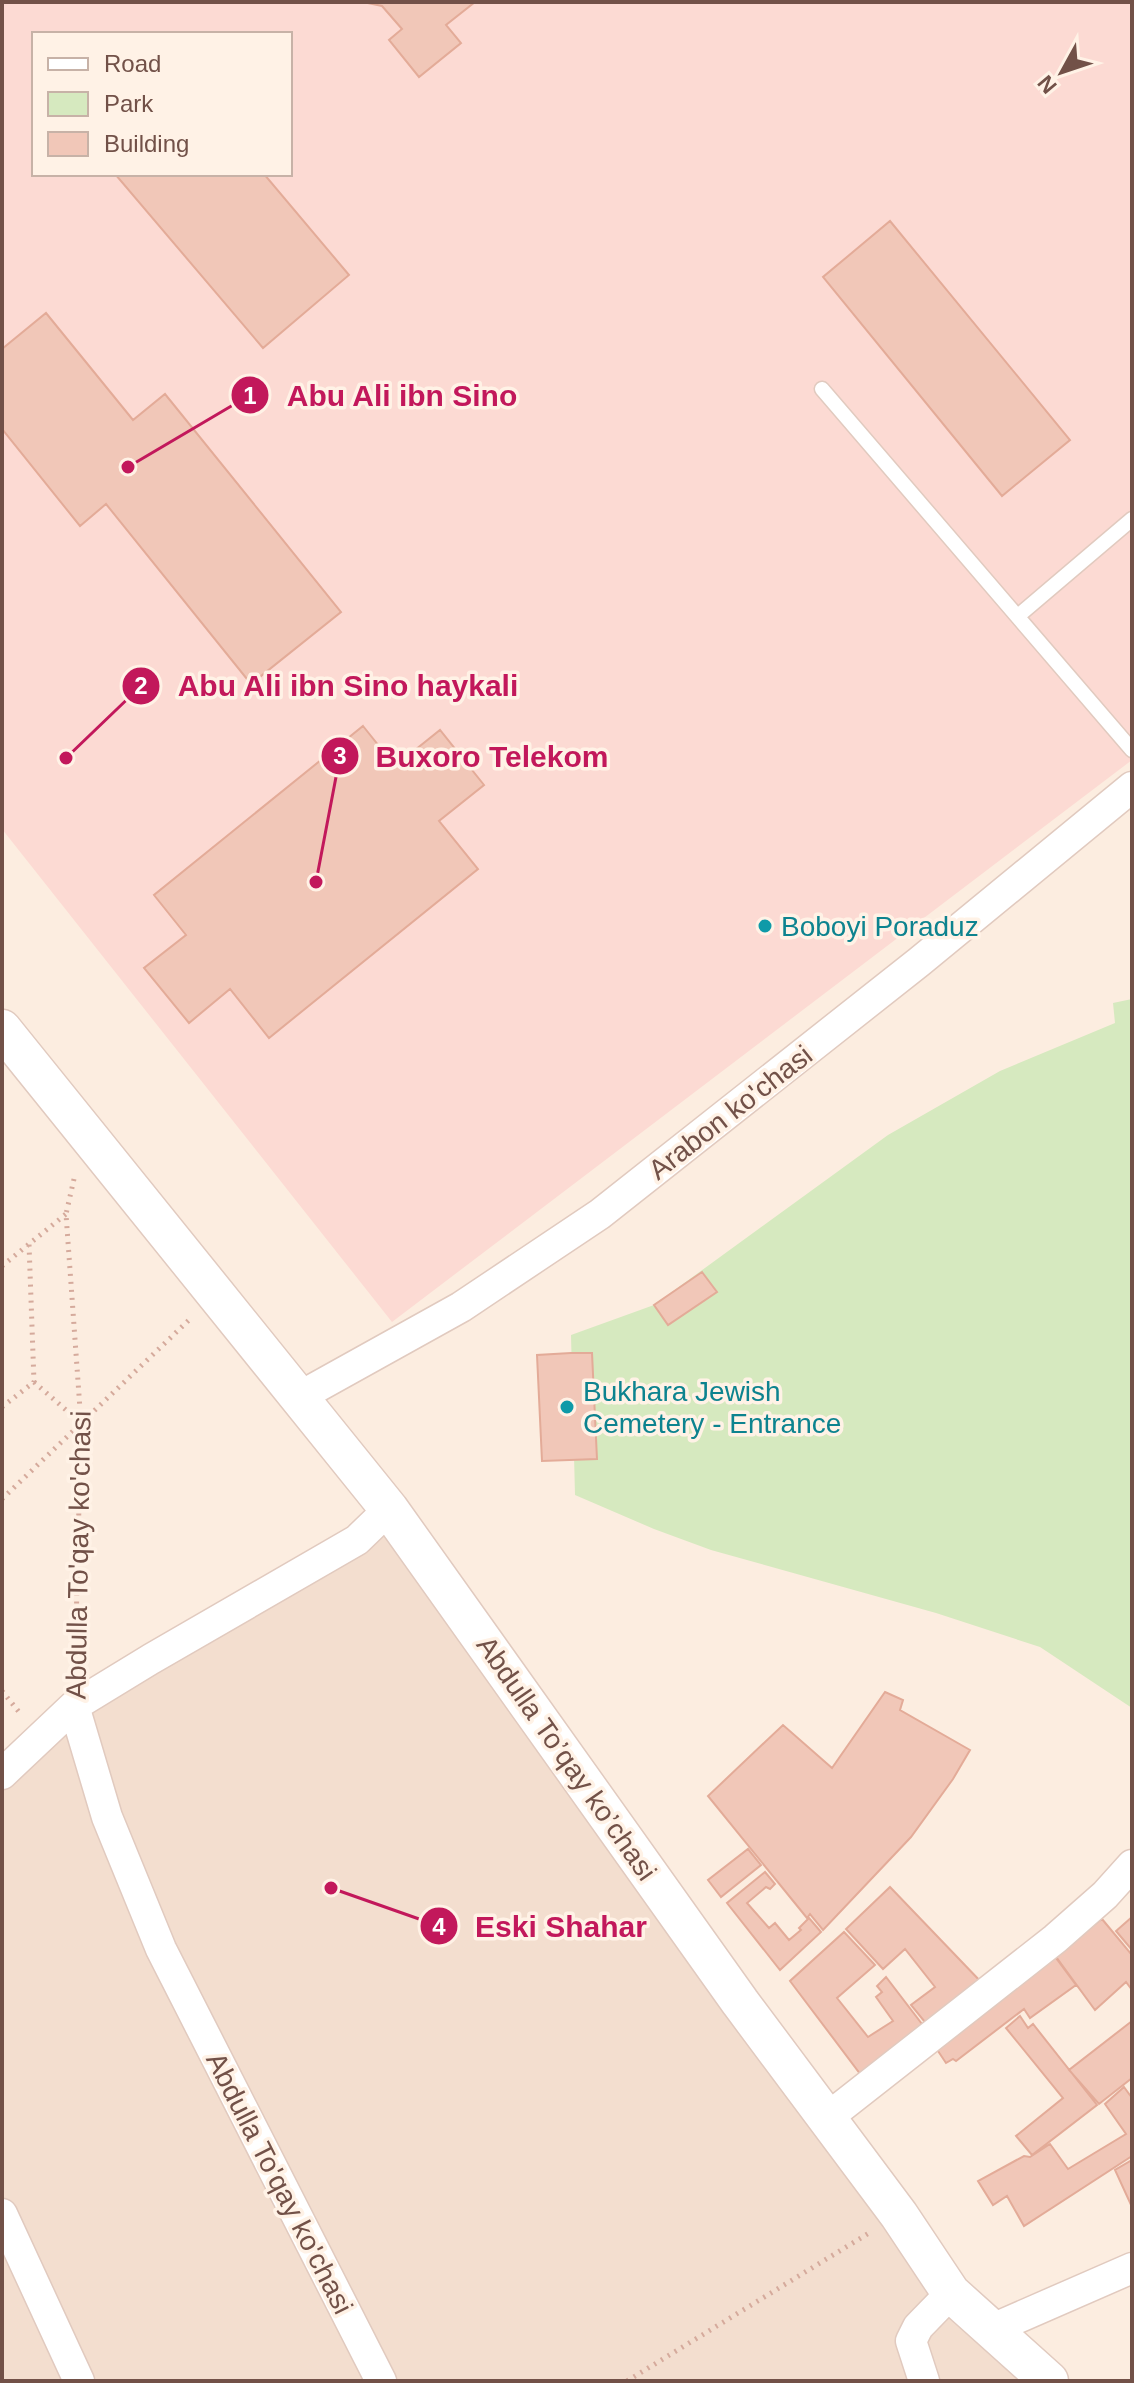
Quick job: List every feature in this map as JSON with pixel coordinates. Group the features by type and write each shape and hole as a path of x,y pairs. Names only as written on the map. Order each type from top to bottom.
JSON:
{"street":[{"name":"Arabon ko'chasi","path":"299,1397 461,1307 600,1214 919,962 1132,787"},
{"path":"2,1030 84,1131"},
{"name":"Abdulla To’qay ko’chasi","path":"84,1131 389,1509 740,2002 899,2215 951,2293 1049,2381"},
{"path":"2,1774 74,1706 357,1540 389,1509"},
{"name":"Abdulla To'qay ko'chasi","path":"74,1706 107,1817 161,1949 381,2381"},
{"path":"827,2118 1055,1939 1105,1895 1132,1865"},
{"path":"2,2214 79,2381"},
{"path":"990,2330 1132,2268"},
{"path":"924,2381 911,2341 918,2327 951,2293"}],"lane":[{"path":"822,389 1132,750"},
{"path":"1018,616 1132,519"}],"path":[{"name":"Abdulla To'qay ko'chasi","path":"74,1706 81,1423 66,1214 84,1131"},
{"path":"2,1266 66,1214"},
{"path":"29,1244 34,1382 81,1423"},
{"path":"2,1499 216,1294"},
{"path":"2,1407 34,1382"},
{"path":"627,2381 899,2215"}],"shaded area":[{"path":"2,2 1132,2 1132,760 392,1322 2,829"},
{"path":"389,1509 827,2118 1049,2381 2,2381 2,1774"}],"green space":[{"path":"1132,999 1132,1708 1040,1647 936,1613 711,1550 575,1495 571,1335 654,1305 888,1135 1000,1071 1115,1023 1113,1003"}],"building":[{"path":"363,2 475,2 446,25 461,43 419,77 389,40 402,29 382,6"},
{"path":"117,176 266,176 349,275 263,348"},
{"path":"890,221 1070,440 1002,496 823,277"},
{"path":"46,313 133,420 165,394 341,612 251,684 106,504 80,526 2,429 2,349"},
{"path":"363,726 395,766 440,730 484,785 439,821 478,869 269,1038 230,989 189,1023 144,968 186,935 154,895"},
{"path":"702,1272 717,1292 668,1325 654,1305"},
{"name":"Bukhara Jewish Cemetery - Entrance","path":"592,1353 597,1459 542,1461 537,1355"},
{"path":"885,1692 903,1700 900,1710 970,1750 911,1837 823,1930 810,1914 807,1918 708,1796 783,1725 832,1768"},
{"path":"748,1849 761,1865 721,1897 708,1880"},
{"path":"765,1872 775,1884 770,1889 766,1887 747,1903 769,1928 775,1923 789,1940 809,1918 821,1932 780,1970 727,1903"},
{"path":"890,1887 983,1984 929,2027 911,2005 935,1987 905,1949 883,1969 846,1929"},
{"path":"1132,1917 1132,1950 1116,1931"},
{"path":"1102,1919 1132,1955 1132,1990 1126,1982 1095,2010 1054,1954"},
{"path":"844,1932 875,1965 837,1998 868,2037 893,2021 876,1997 882,1992 877,1986 886,1977 925,2028 861,2075 790,1981"},
{"path":"1053,1954 1076,1985 1030,2018 1024,2009 956,2061 953,2059 946,2063 936,2048"},
{"path":"1020,2016 1028,2028 1033,2024 1097,2105 1032,2155 1016,2136 1063,2098 1006,2028"},
{"path":"1132,2021 1132,2078 1099,2104 1069,2070"},
{"path":"1124,2087 1132,2098 1132,2156 1024,2226 1007,2196 993,2205 978,2181 1024,2156 1030,2157 1050,2144 1068,2169 1126,2134 1105,2104"},
{"path":"1132,2160 1132,2207 1115,2170"}],"place":[{"name":"Abu Ali ibn Sino","path":"128,467"},
{"name":"Abu Ali ibn Sino haykali","path":"66,758"},
{"name":"Buxoro Telekom","path":"316,882"},
{"name":"Boboyi Poraduz","path":"765,926"},
{"name":"Bukhara Jewish Cemetery - Entrance","path":"567,1407"},
{"name":"Eski Shahar","path":"331,1888"}]}
